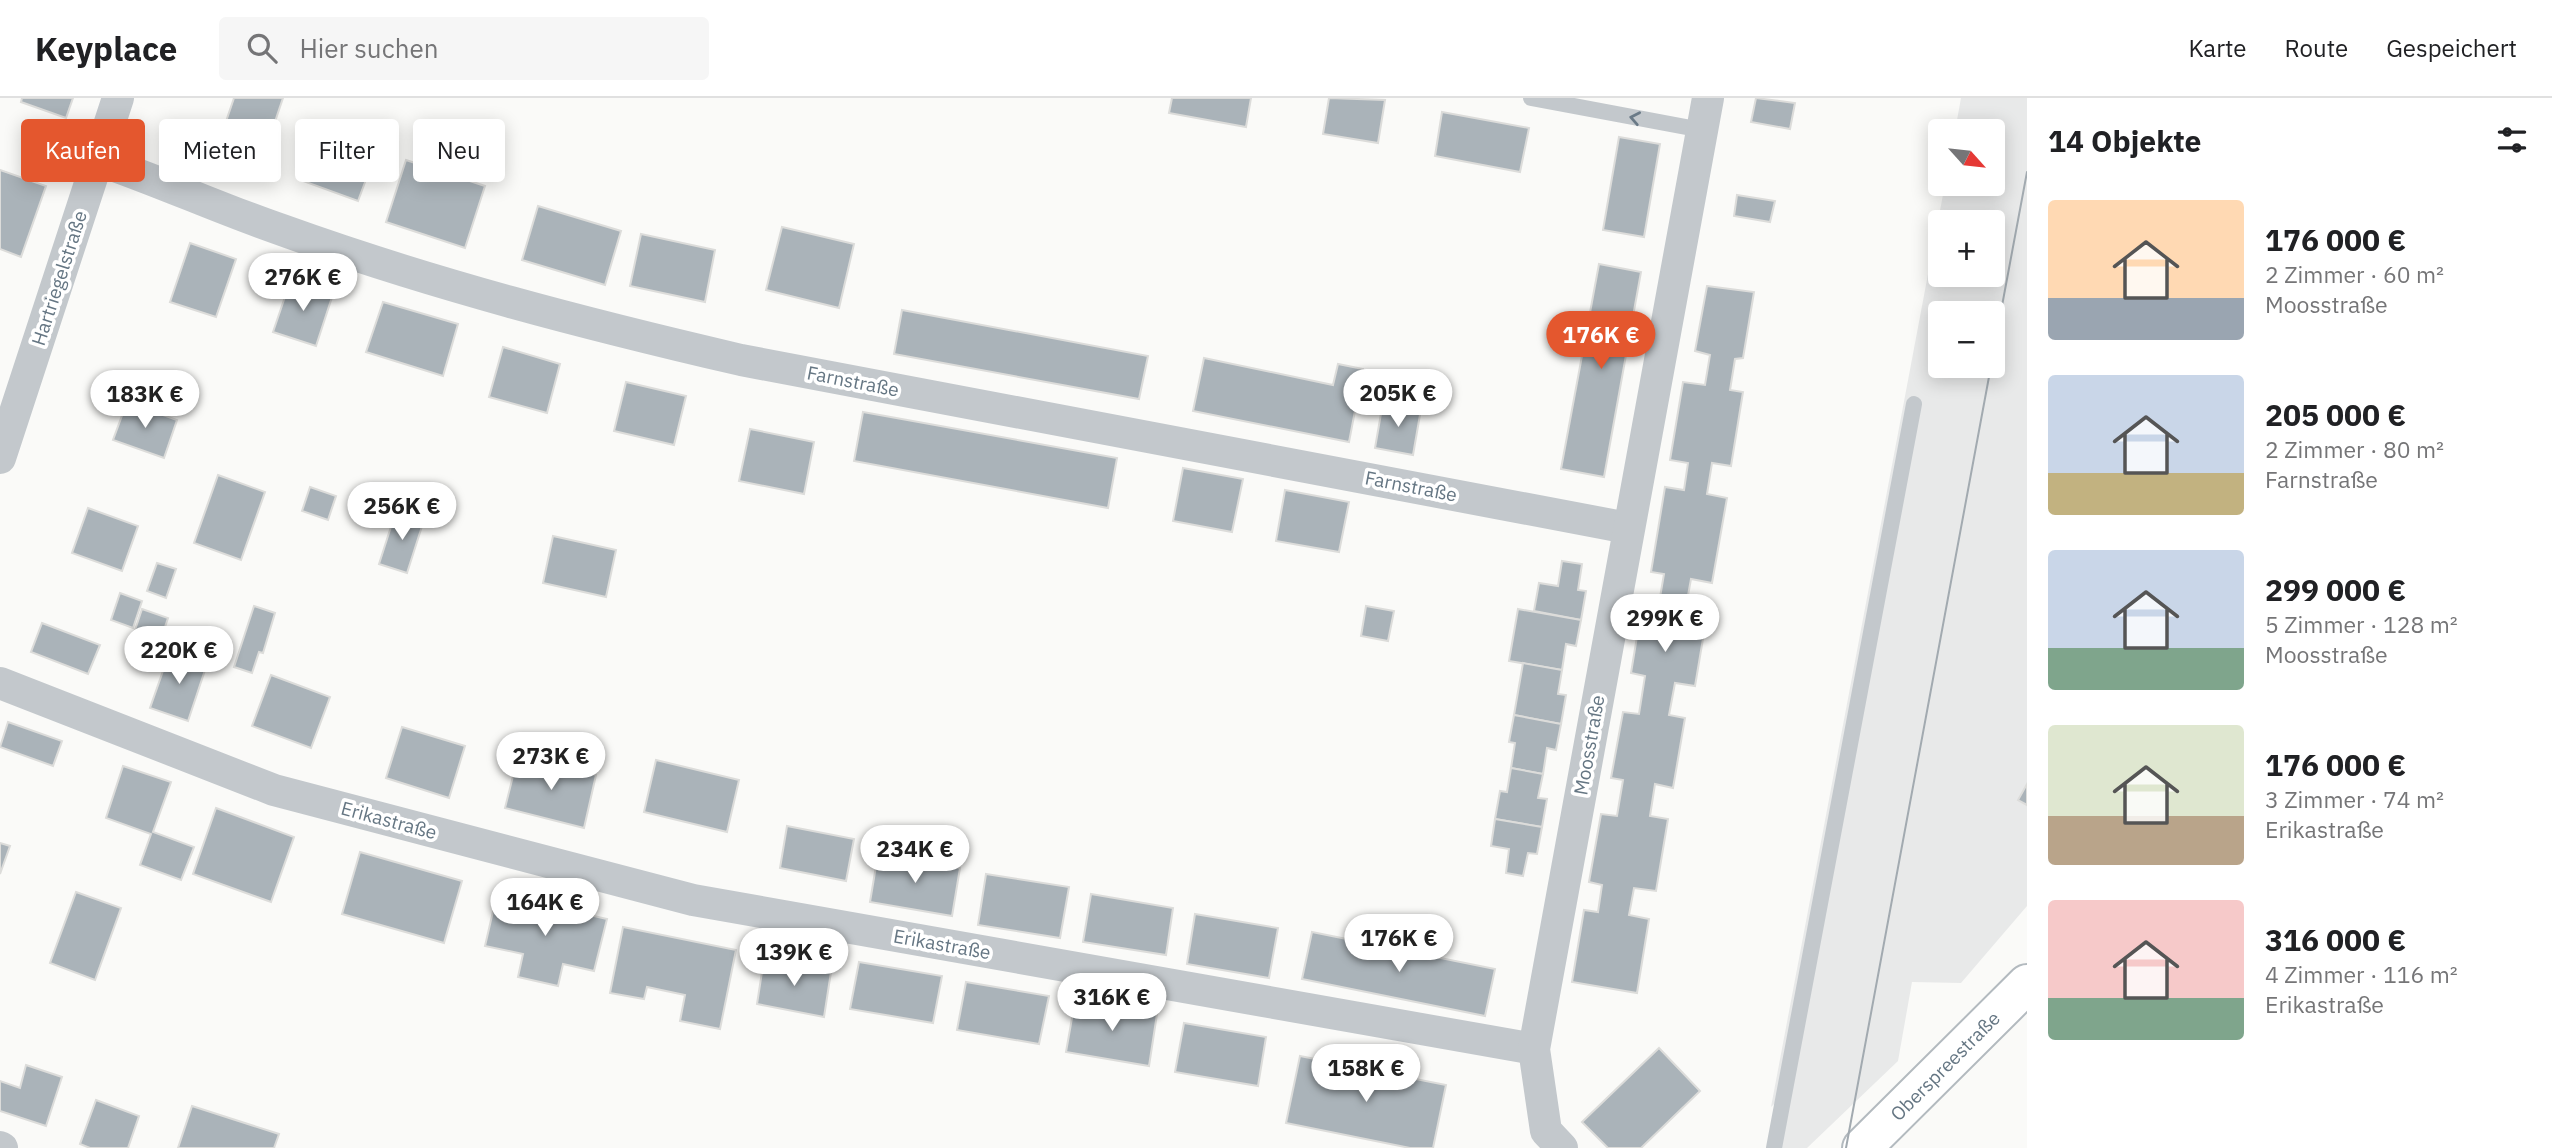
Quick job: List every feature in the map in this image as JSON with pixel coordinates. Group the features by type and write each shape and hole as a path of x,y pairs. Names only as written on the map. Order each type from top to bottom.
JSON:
{"main road":[{"name":"Oberspreestraße","path":"1862,1148 2027,984"}],"street":[{"name":"Hartriegelstraße","path":"111,119 118,98"},
{"name":"Moosstraße","path":"1562,1148 1546,1131 1534,1049 1708,98"},
{"name":"Farnstraße","path":"145,178 281,230 423,277 598,327 741,360 1628,528"},
{"name":"Hartriegelstraße","path":"0,458 91,182"},
{"name":"Erikastraße","path":"0,683 274,790 693,900 1534,1049"}],"lane":[{"path":"1531,98 1702,131"},
{"path":"1774,1148 1914,404"}],"shaded area":[{"path":"1961,98 2027,98 2027,906 1961,983 1912,982 1898,1061 1807,1148 1780,1148 1789,1090 1771,1107 1928,274 1928,287 2005,287 2005,210 1940,210 1943,196 2006,196 2006,119 1957,119"}],"building":[{"path":"22,98 73,98 66,118 21,102"},
{"path":"234,98 283,98 276,119 227,119"},
{"path":"1172,98 1251,98 1246,127 1169,113"},
{"path":"1329,98 1385,100 1378,143 1323,134"},
{"path":"1756,98 1795,103 1790,129 1751,122"},
{"path":"1442,112 1529,128 1520,172 1435,156"},
{"path":"1619,137 1660,144 1644,237 1603,230"},
{"path":"406,160 413,162 413,182 473,182 485,186 465,248 386,222"},
{"path":"0,170 21,177 21,182 34,182 46,186 21,257 0,249"},
{"path":"306,182 365,182 358,201"},
{"path":"1737,195 1775,201 1770,222 1734,216"},
{"path":"538,206 621,231 605,285 522,260"},
{"path":"782,227 854,244 839,308 766,290"},
{"path":"641,234 715,250 705,302 630,286"},
{"path":"190,243 236,259 216,317 170,302"},
{"path":"1599,264 1641,272 1604,477 1561,469"},
{"path":"291,279 333,294 316,346 273,332"},
{"path":"1707,286 1754,292 1743,358 1735,359 1730,390 1743,392 1731,466 1712,463 1707,494 1727,498 1712,583 1691,579 1685,612 1707,615 1695,686 1675,683 1669,715 1685,718 1673,788 1655,784 1650,816 1668,819 1656,891 1634,888 1629,915 1649,919 1637,993 1572,982 1584,910 1598,912 1602,885 1589,882 1601,814 1617,816 1623,780 1611,778 1623,712 1639,714 1645,676 1631,673 1642,606 1658,609 1664,574 1651,572 1665,487 1684,490 1688,463 1670,460 1683,382 1705,385 1710,355 1695,351"},
{"path":"383,302 458,324 443,376 366,352"},
{"path":"902,310 1148,356 1139,399 894,354"},
{"path":"503,347 560,364 547,413 489,397"},
{"path":"1204,358 1333,385 1338,364 1363,369 1349,442 1193,411"},
{"path":"626,382 686,396 674,445 614,431"},
{"path":"127,402 177,420 164,458 113,440"},
{"path":"1383,402 1421,409 1413,455 1375,448"},
{"path":"863,412 1117,458 1108,508 854,461"},
{"path":"750,429 814,442 804,494 739,481"},
{"path":"1183,468 1243,479 1232,532 1173,521"},
{"path":"218,475 265,492 241,560 194,543"},
{"path":"310,487 336,496 328,520 302,511"},
{"path":"1285,490 1349,502 1339,552 1276,541"},
{"path":"88,508 138,526 122,571 72,553"},
{"path":"396,511 424,520 407,573 379,564"},
{"path":"553,536 616,550 606,597 543,583"},
{"path":"1562,561 1582,564 1578,590 1586,591 1581,620 1534,611 1539,583 1558,586"},
{"path":"157,563 176,569 166,598 147,591"},
{"path":"120,593 142,601 133,628 111,620"},
{"path":"254,606 275,613 263,653 259,652 252,673 234,667"},
{"path":"1366,606 1394,611 1388,641 1361,636"},
{"path":"142,609 168,618 159,645 133,636"},
{"path":"1518,609 1581,620 1576,646 1566,644 1562,670 1509,661"},
{"path":"42,623 100,645 88,674 31,652"},
{"path":"170,651 207,664 188,721 150,708"},
{"path":"1523,663 1562,670 1558,694 1566,695 1561,724 1514,715"},
{"path":"271,675 330,697 311,748 252,726"},
{"path":"1514,715 1561,724 1556,750 1547,748 1543,774 1511,768 1515,743 1509,742"},
{"path":"8,722 62,741 53,766 0,747"},
{"path":"402,727 465,746 449,798 386,778"},
{"path":"518,756 596,775 584,828 505,808"},
{"path":"656,760 739,780 727,832 644,812"},
{"path":"123,766 171,782 153,832 194,847 181,880 140,865 151,834 106,818"},
{"path":"1511,768 1543,774 1538,798 1547,799 1542,827 1495,819 1500,791 1507,792"},
{"path":"2027,784 2027,805 2018,800"},
{"path":"216,808 294,837 271,902 193,874"},
{"path":"1495,819 1542,827 1537,854 1528,853 1523,876 1506,873 1509,849 1491,846"},
{"path":"787,826 854,839 846,881 780,868"},
{"path":"0,843 10,846 0,874"},
{"path":"360,852 462,881 444,943 342,914"},
{"path":"878,854 960,868 952,916 870,902"},
{"path":"986,874 1069,887 1060,938 978,925"},
{"path":"76,892 121,908 95,980 50,963"},
{"path":"497,894 607,919 594,971 563,964 558,986 518,977 523,954 485,946"},
{"path":"1091,894 1173,908 1166,955 1083,942"},
{"path":"1195,914 1278,928 1269,978 1187,964"},
{"path":"623,927 736,950 720,1029 680,1021 685,995 647,987 644,999 610,993"},
{"path":"1312,932 1495,969 1485,1016 1302,979"},
{"path":"764,959 831,972 824,1017 757,1004"},
{"path":"859,962 942,976 933,1023 850,1009"},
{"path":"966,982 1049,996 1039,1044 957,1030"},
{"path":"1075,1001 1157,1014 1149,1066 1066,1052"},
{"path":"1184,1023 1266,1037 1258,1086 1175,1072"},
{"path":"1659,1048 1700,1091 1641,1148 1608,1148 1582,1122"},
{"path":"1300,1056 1446,1085 1433,1148 1410,1148 1286,1123"},
{"path":"26,1065 62,1077 46,1126 0,1111 0,1081 20,1088"},
{"path":"96,1100 139,1116 128,1148 90,1148 80,1144"},
{"path":"192,1106 279,1134 274,1148 178,1148"}],"tram line":[{"path":"2003,301 2027,172"},
{"path":"1846,1148 1989,378"}]}
